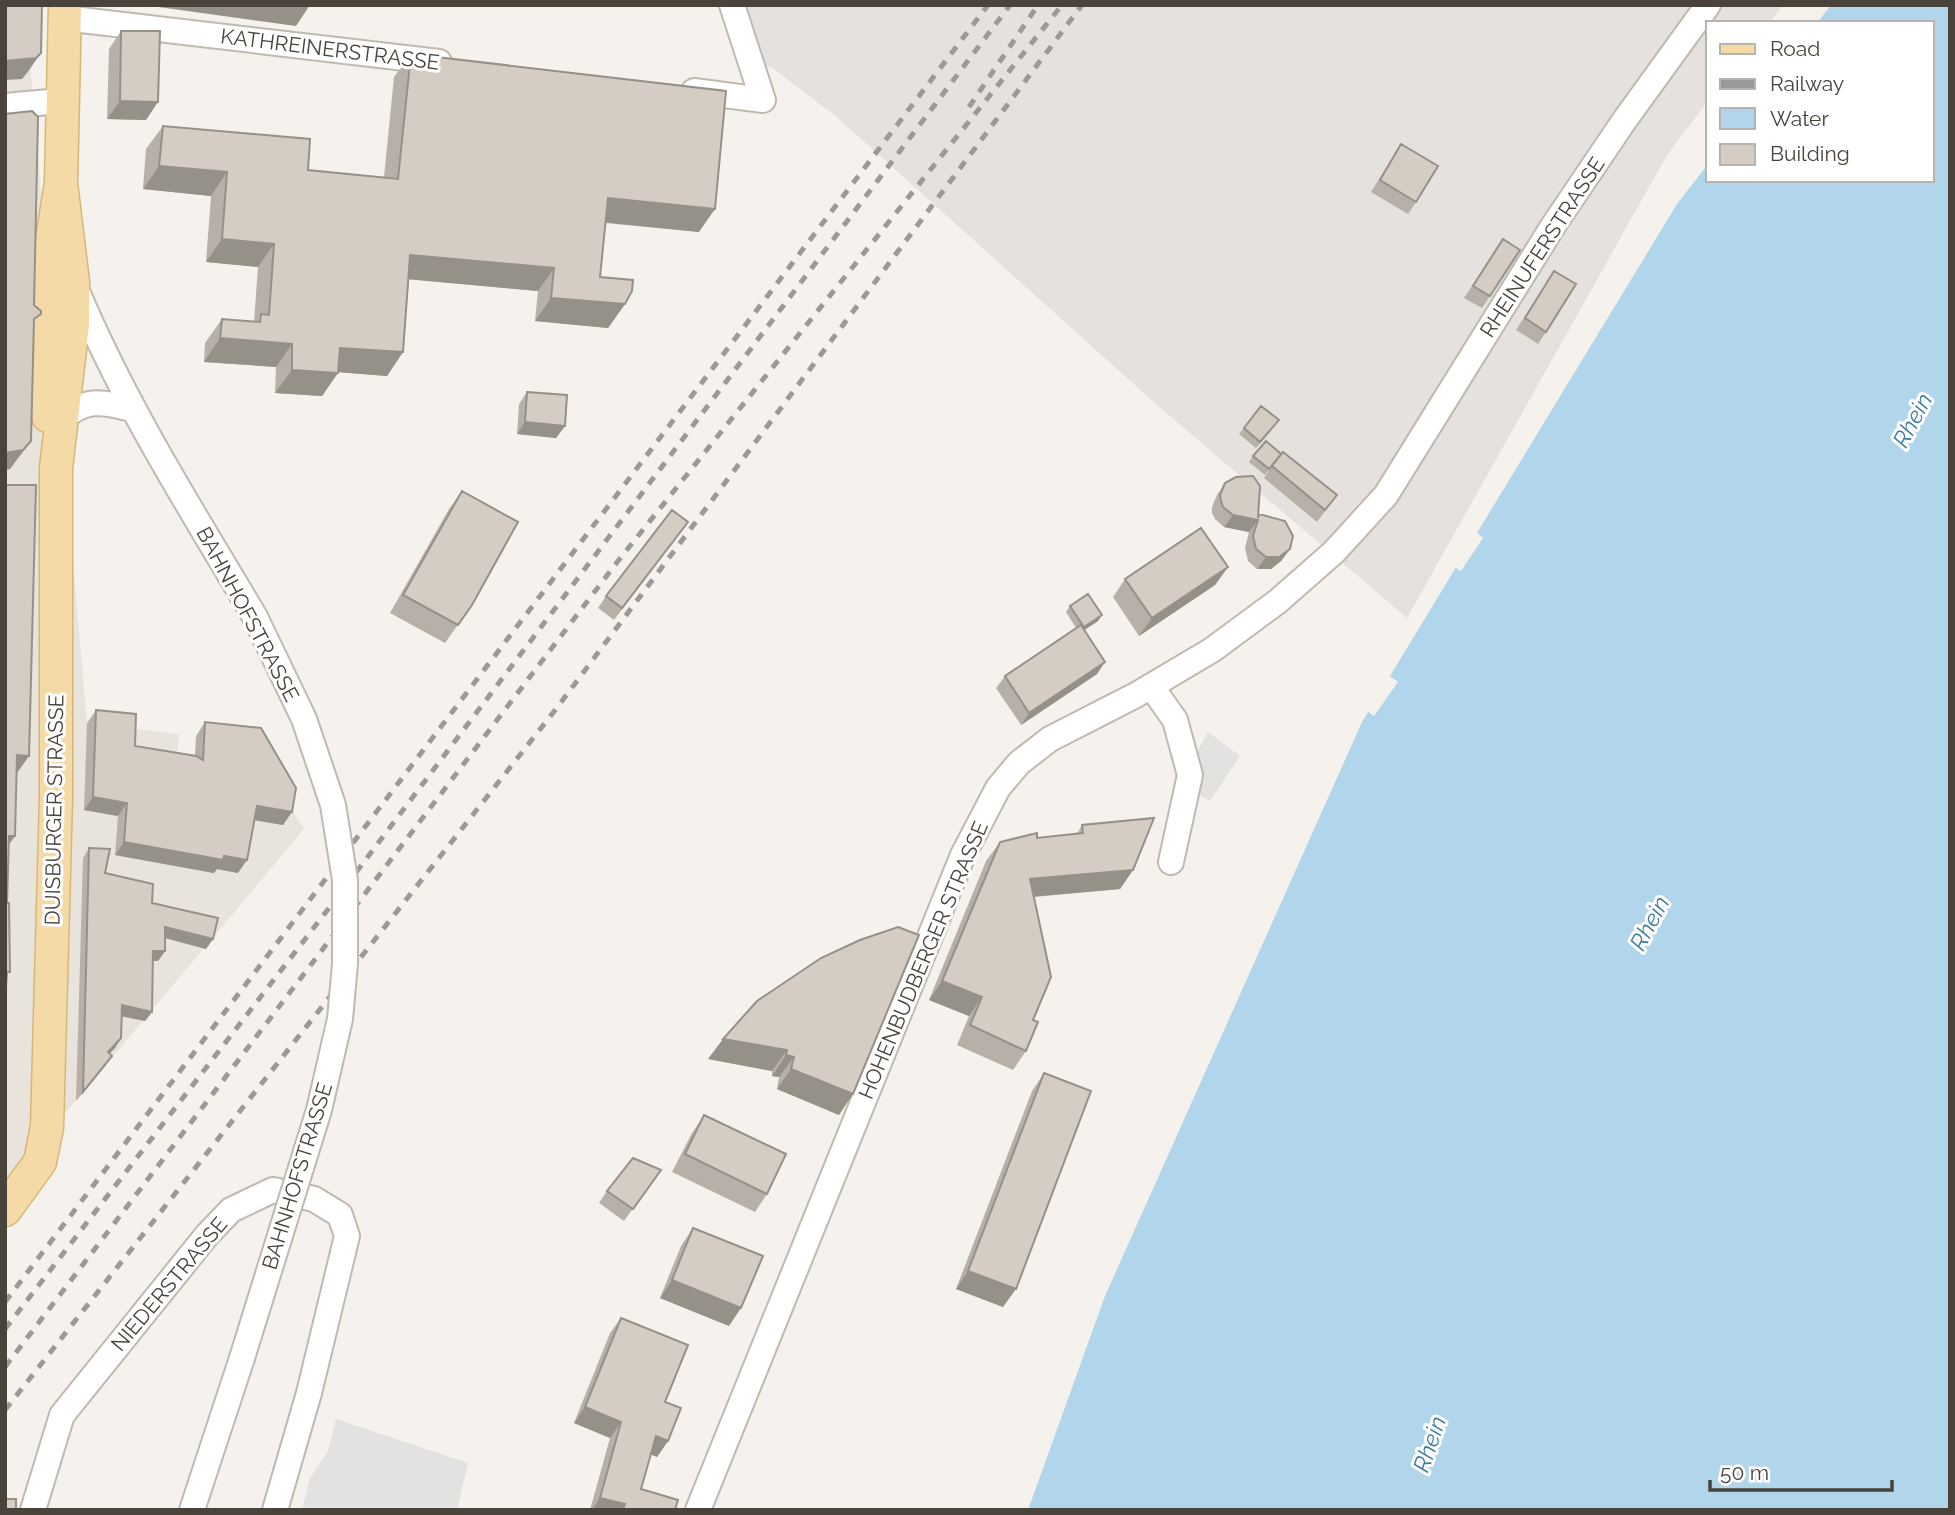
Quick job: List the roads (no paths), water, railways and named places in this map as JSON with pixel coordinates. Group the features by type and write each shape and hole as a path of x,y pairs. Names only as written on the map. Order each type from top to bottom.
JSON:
{"main road":[{"name":"DUISBURGER STRASSE","path":"56,468 47,409 45,361 48,265 61,183 64,12"},
{"name":"BAHNHOFSTRASSE","path":"61,183 73,282"},
{"name":"DUISBURGER STRASSE","path":"5,1210 40,1162 47,1127 56,797 56,468 72,345 73,282"}],"street":[{"path":"676,89 763,100 732,5"},
{"name":"RHEINUFERSTRASSE","path":"1386,495 1553,226 1624,121 1708,5"},
{"name":"KATHREINERSTRASSE","path":"64,12 457,64"},
{"path":"5,106 61,101"},
{"name":"BAHNHOFSTRASSE","path":"73,282 131,409 255,617 304,719 333,804 345,880 345,964 340,1018 319,1110 192,1510"},
{"path":"60,421 71,410 84,405 112,404 131,409"},
{"name":"HOHENBUDBERGER STRASSE","path":"698,1510 963,855 998,788 1019,763 1050,739 1151,686 1212,650 1277,602 1334,552 1386,495"},
{"path":"1151,686 1175,720 1190,775 1171,862"},
{"name":"NIEDERSTRASSE","path":"33,1510 62,1415 207,1235 231,1210 273,1190 314,1199 340,1215 347,1236 309,1393 275,1510"}],"water":[{"name":"Rhein","path":"1831,5 1950,5 1950,1510 1028,1510 1105,1296 1362,722 1677,204 1706,167 1706,182 1934,182 1934,21 1819,21"}],"railway":[{"path":"5,1302 988,5"},
{"path":"5,1329 339,895 1010,5"},
{"path":"969,107 1038,5"},
{"path":"5,1367 618,561 1062,5"},
{"path":"5,1410 556,709 1082,5"}]}
